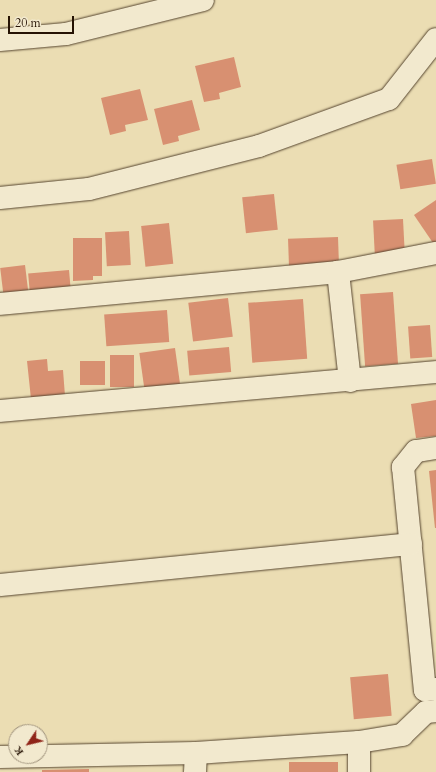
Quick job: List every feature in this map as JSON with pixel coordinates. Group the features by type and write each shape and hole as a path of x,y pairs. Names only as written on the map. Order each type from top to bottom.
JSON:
{"street":[{"path":"0,40 66,34 203,0"},
{"path":"0,198 89,189 252,148 389,99 436,39"},
{"path":"0,304 338,272 436,253"},
{"path":"338,272 350,381"},
{"path":"0,411 350,381 436,372"},
{"path":"436,448 416,451 403,467 425,690 436,689"},
{"path":"0,585 411,544"},
{"path":"0,757 195,762 359,742 402,735 426,712 436,711"},
{"path":"359,742 359,772"}],"building":[{"path":"234,57 241,87 219,93 220,99 204,102 195,66"},
{"path":"140,89 148,120 125,125 126,131 110,135 101,98"},
{"path":"192,100 200,130 178,136 179,141 163,145 154,109"},
{"path":"432,159 436,184 400,189 396,165"},
{"path":"274,194 278,230 246,233 242,197"},
{"path":"436,200 436,241 433,243 414,215"},
{"path":"403,219 405,256 375,258 373,221"},
{"path":"169,223 173,264 145,267 141,226"},
{"path":"129,231 131,265 107,266 105,232"},
{"path":"338,237 339,265 289,267 288,239"},
{"path":"73,238 102,238 102,276 93,276 93,280 73,281"},
{"path":"25,265 29,296 4,299 0,268"},
{"path":"69,270 71,293 30,296 28,274"},
{"path":"393,292 398,364 365,366 360,294"},
{"path":"228,298 233,337 193,342 188,303"},
{"path":"303,299 307,359 252,363 248,303"},
{"path":"167,310 169,342 106,346 104,314"},
{"path":"430,325 432,357 410,358 408,327"},
{"path":"229,347 231,372 189,376 187,351"},
{"path":"175,348 180,385 144,390 139,353"},
{"path":"110,355 134,355 134,387 110,387"},
{"path":"47,359 48,371 63,370 65,396 31,399 27,361"},
{"path":"80,361 105,361 105,385 80,385"},
{"path":"436,400 436,436 416,438 411,404"},
{"path":"436,470 436,528 435,528 429,471"},
{"path":"388,674 392,716 354,719 350,677"},
{"path":"289,762 338,762 338,772 289,772"},
{"path":"89,769 89,772 42,772 42,770"}]}
